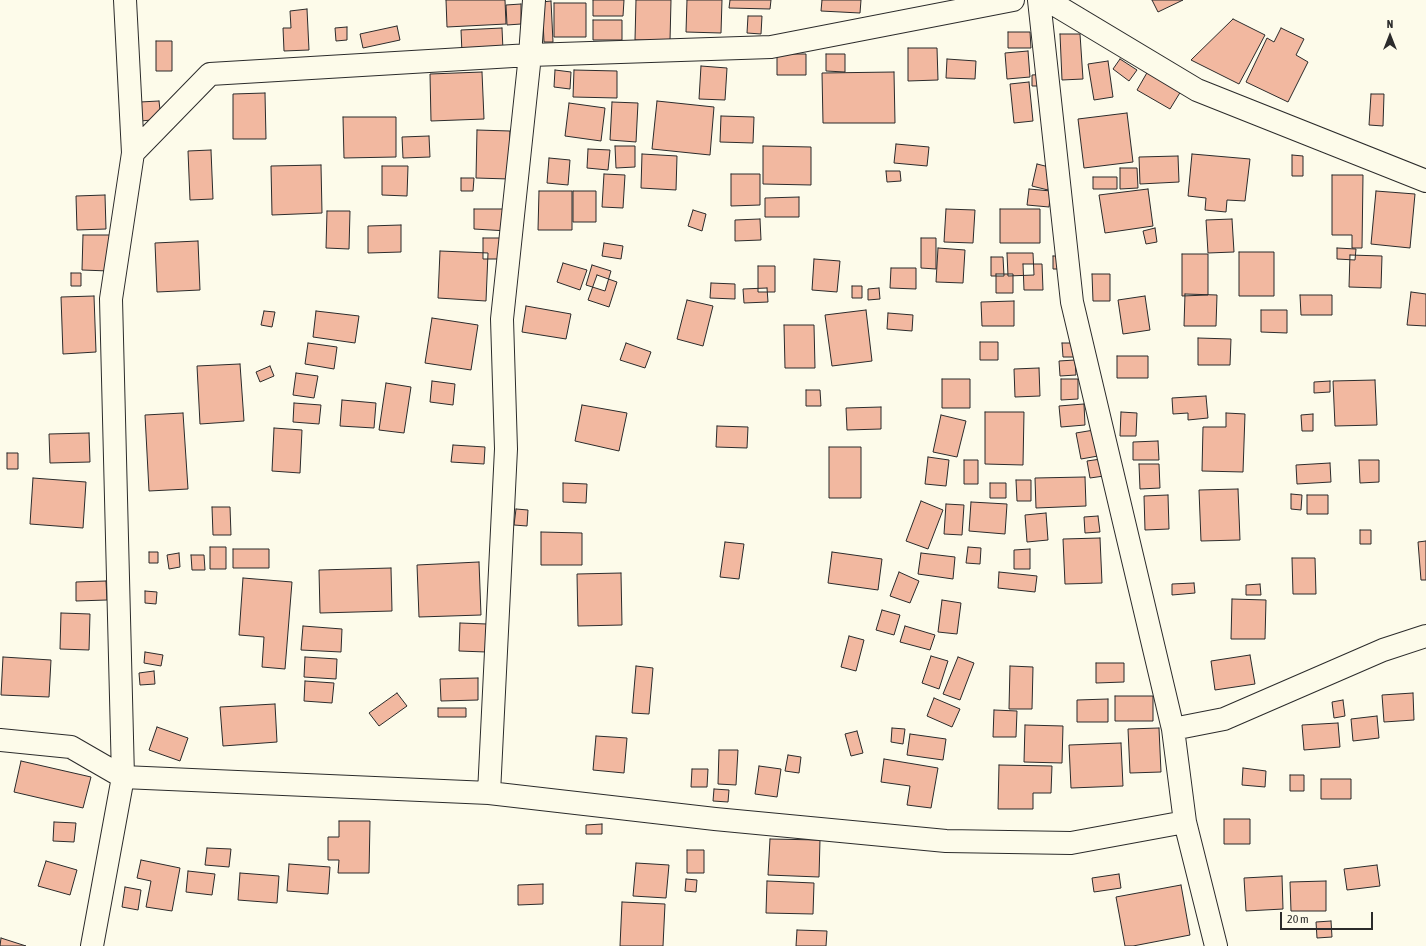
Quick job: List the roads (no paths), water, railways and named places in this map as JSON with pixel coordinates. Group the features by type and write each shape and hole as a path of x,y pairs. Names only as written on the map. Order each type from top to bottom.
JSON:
{"street":[{"path":"92,946 123,777 111,299 134,152 126,0"},
{"path":"489,793 506,450 502,319 530,55 534,0"},
{"path":"134,152 210,74 530,55 771,47 1013,0"},
{"path":"1039,0 1072,302 1173,729 1185,822 1216,946"},
{"path":"1047,0 1197,90 1426,181"},
{"path":"1173,729 1224,718 1384,650 1426,636"},
{"path":"0,740 71,747 123,777 489,793 715,819 946,842 1071,843 1185,822"}]}
